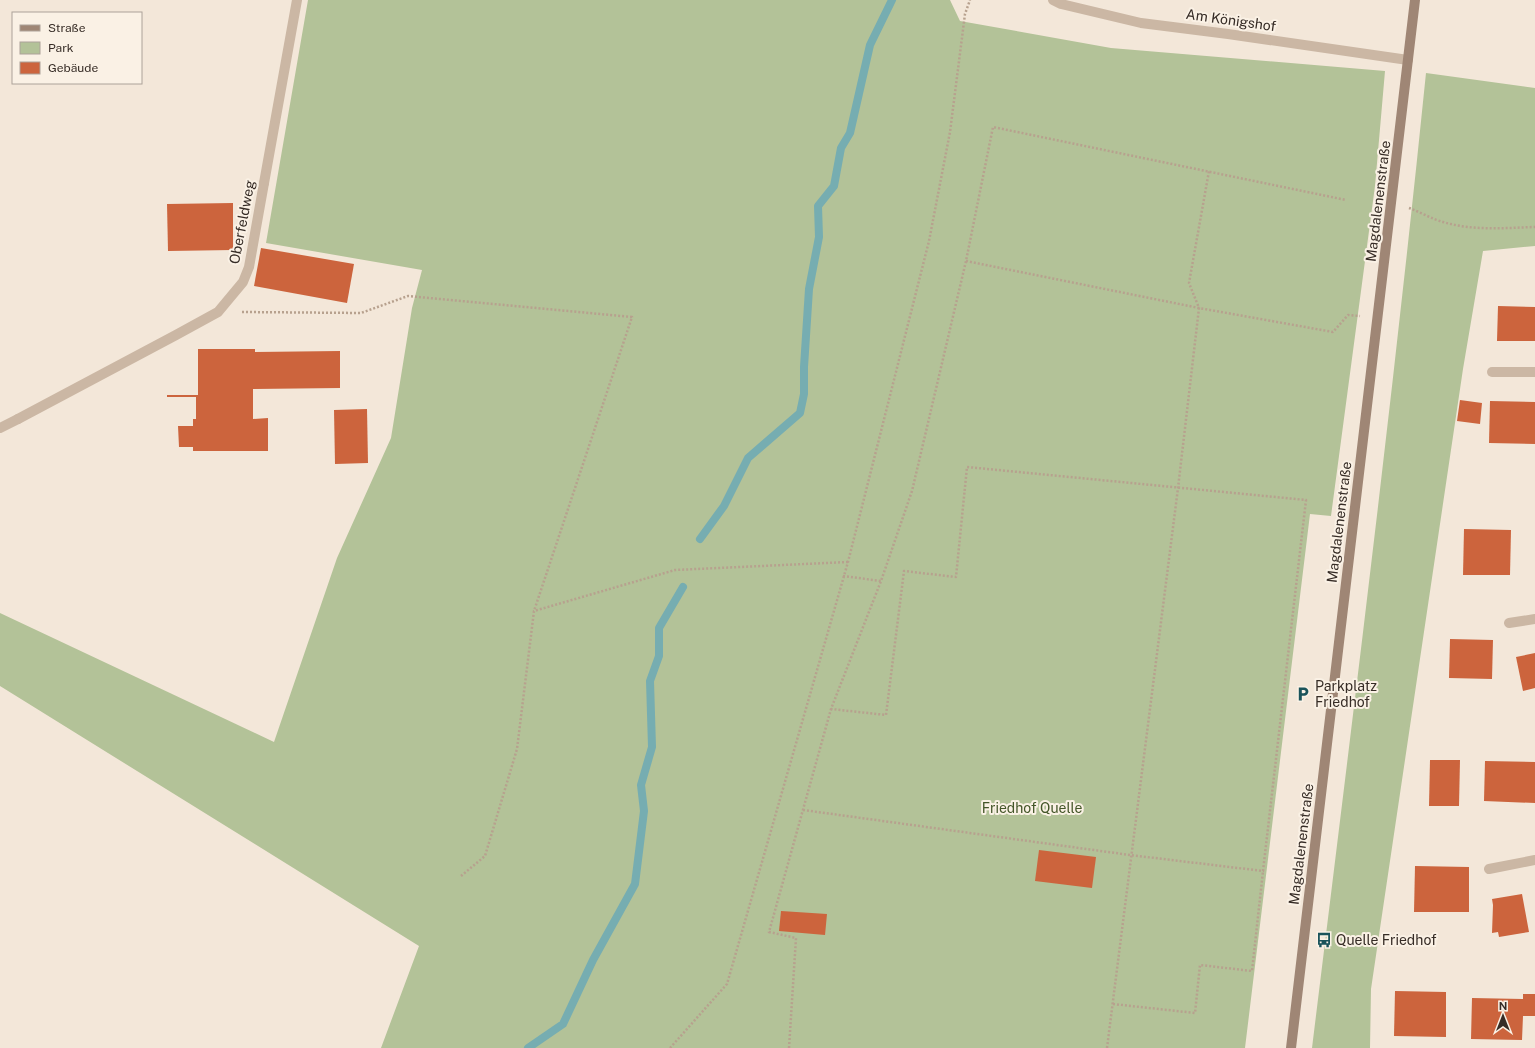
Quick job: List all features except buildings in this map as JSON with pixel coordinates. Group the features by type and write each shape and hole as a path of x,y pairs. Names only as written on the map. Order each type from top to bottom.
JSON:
{"street":[{"name":"Oberfeldweg","path":"0,428 218,312 243,282 249,267 297,0"},
{"name":"Am Königshof","path":"1053,0 1061,4 1141,23 1408,60"},
{"name":"Magdalenenstraße","path":"1291,1048 1415,0"},
{"path":"1492,372 1535,372"},
{"path":"1509,623 1535,619"},
{"path":"1490,869 1535,860"}],"path":[{"path":"670,1048 728,984 848,562 929,241 950,132 965,14 970,0"},
{"path":"790,1048 796,938 769,932 831,709 881,581 912,491 966,261 993,127 1346,200"},
{"path":"1107,1048 1130,855 1178,488 1199,308 1189,283 1209,171"},
{"path":"1392,200 1442,222 1461,226 1488,229 1535,226"},
{"path":"966,261 1199,308 1333,332 1348,315 1378,318"},
{"path":"218,312 361,314 408,296 632,317 534,611 517,749 485,856 461,876"},
{"path":"831,709 886,715 904,571 956,577 967,467 1306,500 1252,971 1200,965 1195,1013 1113,1004"},
{"path":"534,611 675,570 848,562"},
{"path":"843,576 881,581"},
{"path":"803,810 1130,855 1263,871"}],"green space":[{"name":"Friedhof Quelle","path":"308,0 950,0 960,21 1111,48 1385,71 1375,186 1331,516 1310,514 1245,1048 381,1048 419,946 0,686 0,613 274,742 337,558 391,438 412,308 422,270 266,243"},
{"path":"1426,73 1535,88 1535,246 1483,251 1463,369 1371,989 1370,1048 1312,1048 1386,439"}],"waterway":[{"path":"700,539 724,506 748,458 800,413 804,394 804,367 809,289 819,237 818,206 834,186 841,148 850,133 870,45 892,0"},
{"path":"528,1048 563,1024 593,960 635,884 644,811 641,785 652,747 650,681 659,656 659,628 683,587"}],"place":[{"name":"Parkplatz Friedhof","path":"1303,694"},
{"name":"Quelle Friedhof","path":"1324,940"}]}
